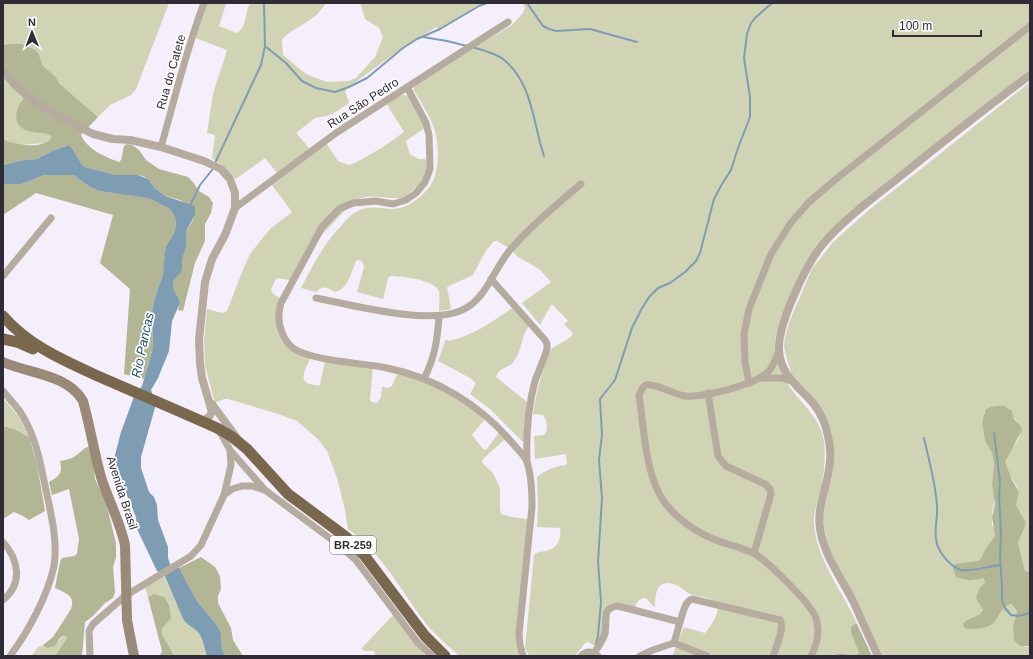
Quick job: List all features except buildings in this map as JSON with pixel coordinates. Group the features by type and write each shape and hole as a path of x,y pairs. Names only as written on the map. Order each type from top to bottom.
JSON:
{"highway":[{"name":"BR-259","path":"3,316 26,338 56,357"},
{"name":"BR-259","path":"3,338 56,357 202,421 231,436 247,449 288,494 346,537 364,555 407,614 425,636 445,656"}],"main road":[{"name":"Avenida Brasil","path":"5,362 70,386 79,393 83,401 104,488 122,533 125,545 125,596 127,620 134,656"}],"street":[{"name":"Rua do Catete","path":"161,147 191,38 204,3"},
{"name":"Rua São Pedro","path":"235,208 336,133 508,22"},
{"path":"749,383 744,334 749,309 771,254 790,224 808,203 836,179 1030,26"},
{"path":"3,71 16,86 31,99 47,110 93,134 161,147 204,161 221,169 230,179 235,193 235,208 225,235 212,259 205,282 199,340 200,363 202,378 211,414 210,417 202,421"},
{"path":"878,656 853,602 825,551 820,527 820,507 829,474 831,454 828,434 822,417 816,408 791,381 782,364 779,350 780,336 785,316 806,271 822,245 848,219 991,104 1030,75"},
{"path":"407,87 426,122 429,135 431,155 430,169 425,182 406,200 393,204 376,202 353,203 339,209 322,227 281,304 279,316 281,329 287,341 293,348 302,352 320,357 388,368 424,379 459,396 486,416 507,437 527,461"},
{"path":"316,298 400,314 439,317 461,311 478,298 492,279 508,252 533,225 581,184"},
{"path":"3,276 51,218"},
{"path":"492,279 547,344 547,349 536,380 530,405 526,435 532,507 519,634 520,645 524,656"},
{"path":"424,379 436,348 439,317"},
{"path":"779,350 773,365 760,378 738,388 708,394 685,396 652,385 646,385 641,389 639,395 648,460 655,488 665,503 682,522 714,540 754,553 783,578 809,605 816,618 818,633 815,648 811,656"},
{"path":"760,378 777,377 791,381"},
{"path":"3,391 24,418 32,435 38,454 54,538 54,565 40,605 29,627 10,656"},
{"path":"708,394 718,456 721,462 726,466 765,484 770,489 771,494 754,553"},
{"path":"208,398 223,420 247,449"},
{"path":"217,428 230,450 265,490 336,542 355,559 418,643 432,656"},
{"path":"90,656 90,631 93,624 125,596 191,556 201,545 224,495 231,466 230,450"},
{"path":"224,495 242,486 252,486 265,490"},
{"path":"3,542 10,550 16,564 17,575 15,586 10,594 3,600"},
{"path":"674,643 686,604 692,599 780,620 782,623 782,628 773,656"},
{"path":"580,656 587,652 595,655 604,636 605,616 607,610 612,607 618,606 680,622"},
{"path":"640,656 674,643 707,656"}],"green space":[{"path":"3,3 169,3 136,89 131,95 110,105 98,117 60,84 55,76 43,66 34,49 17,44 3,45"},
{"path":"205,3 226,4 219,26 237,33 243,27 250,3 326,3 320,12 290,32 282,40 283,55 306,74 327,82 348,81 356,78 375,57 383,37 379,28 365,19 360,3 482,3 440,30 436,27 394,54 347,88 345,92 349,102 348,104 334,113 315,118 296,133 310,149 324,140 338,161 349,165 383,147 404,132 386,103 397,96 403,95 409,97 426,127 406,141 410,154 418,159 425,159 427,165 425,176 404,198 371,196 353,202 316,241 294,281 278,278 271,289 273,294 284,300 280,318 288,340 311,357 304,373 304,380 306,382 320,385 325,360 373,366 370,400 377,403 381,397 382,387 388,388 392,386 398,372 449,392 485,419 472,435 484,450 487,449 500,431 506,437 483,459 482,462 493,473 500,488 501,514 528,519 521,656 460,656 456,653 439,638 428,625 380,560 360,538 348,529 337,478 327,451 318,439 297,421 275,413 228,399 215,403 205,365 204,342 207,309 222,313 227,311 250,254 270,229 292,212 269,181 278,174 265,158 236,179 223,166 212,158 215,135 207,133 213,94 227,50 193,37"},
{"path":"523,3 1030,3 1030,70 981,109 814,251 790,295 777,332 775,348 783,374 789,386 816,420 824,441 823,477 816,505 814,521 816,535 824,562 857,624 855,624 853,636 859,653 855,656 841,654 833,656 672,656 684,627 705,633 716,617 718,608 717,604 711,599 690,594 680,587 667,583 660,586 657,590 655,607 646,598 639,600 633,613 616,603 610,605 609,634 601,650 586,642 575,656 529,656 525,648 534,555 555,547 559,541 560,535 560,528 537,527 537,477 547,470 566,465 567,463 566,454 535,459 534,436 544,435 547,430 547,425 543,415 533,414 539,383 549,353 569,338 573,333 564,324 568,321 553,305 551,305 540,325 522,303 551,282 539,269 518,257 509,248 497,241 494,241 485,252 473,275 447,287 451,309 439,311 439,292 437,288 432,284 410,278 391,276 388,278 383,299 357,292 364,267 362,261 359,260 356,261 351,275 343,288 335,292 327,288 323,288 316,292 301,288 324,247 352,215 362,209 368,208 397,209 403,207 417,200 429,188 434,179 437,168 437,142 433,126 414,90 414,86 431,74 512,25 523,13 525,8"},
{"path":"21,44 34,49 38,53 43,66 55,76 60,84 98,117 81,135 92,148 102,155 119,162 121,160 124,146 127,144 132,145 139,150 146,160 159,169 188,177 199,191 209,197 213,203 211,213 205,224 205,241 195,263 183,311 178,310 180,303 173,284 182,268 182,260 186,248 186,231 193,220 195,210 180,200 165,196 143,176 116,175 85,167 69,145 52,151 37,159 24,160 3,165 3,139 14,143 34,145 45,143 50,140 51,136 44,133 25,130 20,127 18,123 16,118 18,108 24,97 3,72 3,45"},
{"path":"3,72 24,97 21,101 20,126 51,135 50,140 47,143 19,145 3,139"},
{"path":"1030,82 1030,572 1025,571 1018,543 1025,526 1016,505 1018,490 1005,465 1005,460 1019,438 1021,426 1009,411 997,406 990,407 984,413 982,422 985,441 992,453 994,462 992,485 995,499 992,512 992,525 995,530 995,535 985,549 981,558 978,561 973,562 960,579 974,580 983,578 985,582 978,596 983,610 980,614 963,626 966,629 980,628 998,616 1006,605 1011,604 1017,611 1013,626 1025,647 1030,646 1030,656 882,656 835,564 828,546 823,521 824,510 833,472 832,438 792,375 784,347 785,337 790,320 812,269 833,242 870,209"},
{"path":"44,175 73,175 90,187 99,191 149,197 170,209 175,217 176,226 173,235 166,246 163,274 154,301 152,312 153,348 144,379 124,374 130,289 100,263 113,215 36,193 3,215 3,184 22,184"},
{"path":"515,306 530,324 524,334 516,358 512,364 502,369 496,377 527,402 525,442 523,442 490,409 470,394 476,383 470,378 438,361 446,339 449,341 476,331"},
{"path":"3,398 19,417 29,437 14,429 3,426"},
{"path":"995,406 1004,406 1012,411 1014,419 1021,426 1022,430 1005,462 1012,480 1019,492 1016,505 1025,521 1025,526 1018,543 1025,571 1030,572 1030,646 1020,646 1014,640 1013,626 1017,611 1011,604 1002,610 991,625 966,629 963,626 964,622 980,614 983,610 976,598 979,589 985,582 983,578 970,580 956,577 953,568 955,564 978,561 995,535 992,517 995,503 992,485 994,462 992,453 985,441 982,422 986,409"},
{"path":"3,426 14,429 29,437 37,464 45,511 29,520 14,512 3,519"},
{"path":"89,447 93,455 95,479 106,503 116,543 116,557 113,567 115,592 113,598 105,603 85,622 82,656 55,656 67,638 64,635 55,646 47,648 42,646 53,637 71,609 72,601 69,595 55,588 60,562 62,558 77,554 79,539 69,489 52,495 49,482 59,474 61,469 60,461 73,458"},
{"path":"201,557 215,567 220,576 221,589 218,596 218,603 231,628 233,640 243,656 225,656 222,649 221,633 217,625 197,601 179,568"},
{"path":"165,576 183,619 200,634 207,656 174,656 166,643 162,629 169,618 169,610 167,606 154,594 148,597 145,587"},
{"path":"154,594 164,597 169,605 171,618 162,629 162,634 174,656 160,656 162,651 148,597"},
{"path":"394,614 408,635 426,656 376,656 374,651 365,651 361,649"},
{"path":"857,624 872,656 855,656 859,653 851,632 851,627"},
{"path":"64,635 67,638 55,656 31,656 39,646 47,648 58,642"},
{"path":"841,654 855,656 833,656"}],"water":[{"path":"69,145 85,167 116,175 138,175 148,179 155,188 165,196 195,206 195,215 186,231 186,248 182,260 181,272 174,280 173,284 180,303 172,321 169,351 158,378 151,390 156,404 141,457 141,468 149,492 154,497 157,505 158,520 168,547 168,558 170,564 179,568 197,601 217,625 221,633 222,649 225,656 207,656 200,634 183,619 165,576 157,571 137,529 136,517 126,493 115,475 113,463 121,432 135,394 142,386 153,348 152,312 163,274 166,246 173,235 176,226 175,217 170,209 149,198 99,191 90,187 73,175 44,175 22,184 3,184 3,165 24,160 37,159 52,151"}],"waterway":[{"path":"215,163 261,65 265,46 264,3"},
{"path":"265,46 286,63 302,81 316,88 335,92 367,78 403,48 417,39 440,29 479,6 487,3"},
{"path":"527,3 543,26 549,29 556,31 590,29 637,42"},
{"path":"596,644 601,602 598,562 602,498 599,460 602,435 600,399 615,380 632,328 649,297 658,288 670,283 685,272 696,261 700,253 714,199 731,170 750,117 750,97 744,58 747,34 751,23 755,18 772,3"},
{"path":"423,37 467,46"},
{"path":"472,47 492,53 503,59 521,80 531,104 544,156"},
{"path":"190,206 200,185 212,170"},
{"path":"994,433 1000,482 1000,559 1002,600 1005,608 1011,615 1019,616 1030,613"},
{"path":"924,438 936,498 937,512 935,535 941,552 946,560 961,570 975,570 1001,565"}],"water label":[{"name":"Rio Pancas","path":"142,345"}]}
